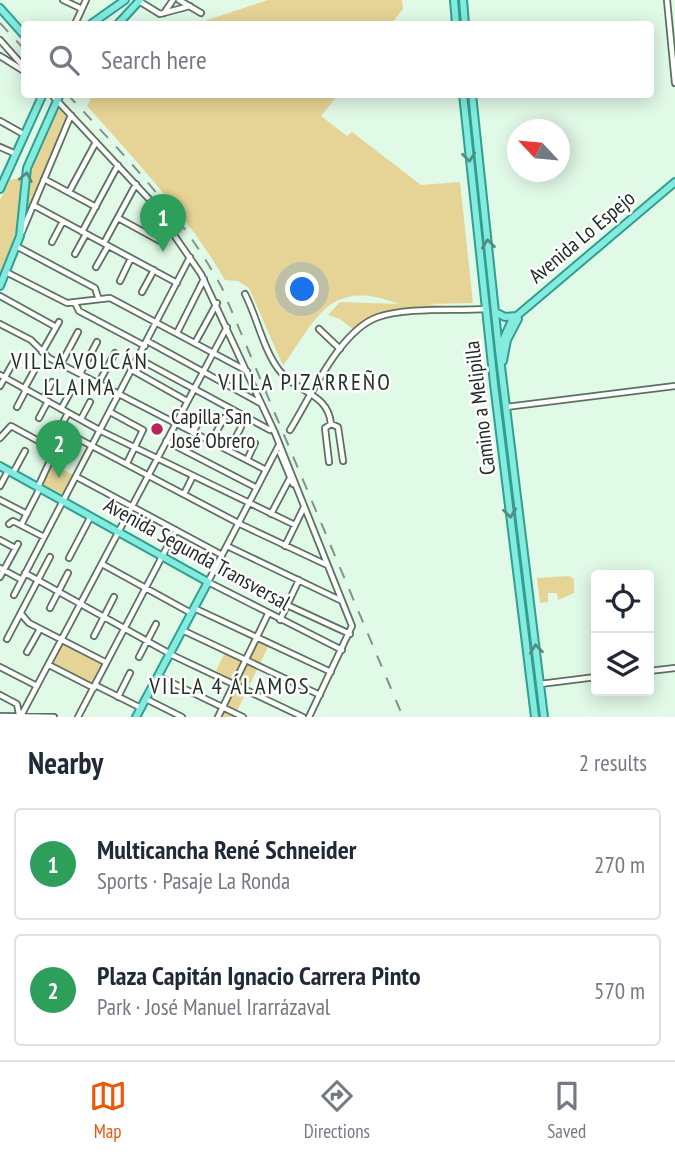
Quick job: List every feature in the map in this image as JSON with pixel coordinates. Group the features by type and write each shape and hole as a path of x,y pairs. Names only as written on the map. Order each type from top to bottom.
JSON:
{"main road":[{"path":"95,21 125,0"},
{"path":"454,0 456,21"},
{"path":"463,0 465,21"},
{"path":"123,21 139,1"},
{"path":"0,8 21,32"},
{"path":"0,189 41,98"},
{"path":"0,286 2,268 12,258 17,244 25,174 58,98"},
{"name":"Camino a Melipilla","path":"463,98 494,384 535,717"},
{"name":"Camino a Melipilla","path":"472,98 501,370 544,717"},
{"path":"466,128 475,127"},
{"name":"Avenida Lo Espejo","path":"518,316 675,182"},
{"path":"482,268 491,267"},
{"path":"485,300 495,314 518,316"},
{"path":"494,384 499,350 518,316"},
{"path":"501,370 509,335 518,316"},
{"name":"Avenida Segunda Transversal","path":"0,467 208,582"},
{"path":"517,573 526,572"},
{"path":"136,717 208,582"}],"street":[{"path":"63,0 82,9"},
{"path":"76,21 86,0"},
{"path":"164,13 173,0"},
{"path":"179,0 201,13"},
{"path":"667,0 675,83"},
{"path":"139,1 160,14 190,6"},
{"path":"1,41 21,65"},
{"path":"0,56 21,67"},
{"path":"58,98 136,184 191,257 204,279 228,326 328,566 351,632 309,717"},
{"path":"71,115 17,244 95,288 98,297"},
{"path":"0,121 25,135"},
{"path":"69,192 96,142"},
{"path":"0,147 16,154"},
{"path":"75,254 118,165"},
{"path":"44,179 96,207"},
{"path":"96,267 136,184"},
{"path":"33,205 177,283"},
{"path":"118,218 162,242"},
{"path":"51,242 63,221"},
{"path":"14,595 191,257"},
{"path":"120,281 131,258"},
{"path":"2,268 65,302 110,298 247,371"},
{"path":"142,292 154,270"},
{"path":"177,333 204,279"},
{"path":"244,294 279,370 326,406 331,424"},
{"path":"0,296 58,324 42,352"},
{"path":"75,303 79,311 261,403 296,488"},
{"path":"195,343 217,303"},
{"path":"290,430 340,349 360,327 381,316 486,309"},
{"path":"0,324 33,342 42,352 61,364 266,470"},
{"path":"21,714 228,326"},
{"path":"319,329 340,349"},
{"path":"61,364 78,332"},
{"path":"80,374 97,342"},
{"path":"98,384 115,353"},
{"path":"138,359 270,430"},
{"path":"0,386 2,377 14,361"},
{"path":"132,370 187,401"},
{"path":"17,407 34,371"},
{"path":"2,377 248,505 295,525"},
{"path":"39,418 52,382"},
{"path":"506,407 675,386"},
{"path":"61,409 71,391"},
{"path":"81,419 90,402"},
{"path":"193,433 204,411"},
{"path":"110,412 143,430 127,463"},
{"path":"59,430 68,413"},
{"path":"211,442 223,418"},
{"path":"331,424 338,427 343,461"},
{"path":"329,462 325,428 331,424"},
{"path":"0,438 9,426 55,452 21,525"},
{"path":"229,451 241,427"},
{"path":"75,437 238,523 328,566"},
{"path":"166,441 257,488"},
{"path":"247,460 255,443"},
{"path":"208,582 279,446"},
{"path":"0,486 25,451"},
{"path":"77,477 222,555"},
{"path":"184,494 193,477"},
{"path":"271,514 290,478"},
{"path":"0,500 27,514"},
{"path":"285,546 304,507"},
{"path":"69,558 91,516"},
{"path":"9,524 13,521 44,537"},
{"path":"78,717 176,530"},
{"path":"0,540 17,546 2,569 0,578"},
{"path":"226,546 342,601"},
{"path":"8,640 50,557"},
{"path":"102,564 192,611 257,637 331,672"},
{"path":"2,569 22,580"},
{"path":"25,573 171,652 303,717"},
{"path":"50,608 68,573"},
{"path":"280,620 299,580"},
{"name":"Avenida Segunda Transversal","path":"208,582 342,650"},
{"path":"94,636 114,597"},
{"path":"287,605 351,632"},
{"path":"218,717 268,614"},
{"path":"22,615 25,621 105,662"},
{"path":"139,657 156,624"},
{"path":"27,652 40,629"},
{"path":"182,630 320,695"},
{"path":"49,665 141,708"},
{"path":"654,670 675,667"},
{"path":"1,669 37,687"},
{"path":"118,696 130,674"},
{"path":"158,676 243,717"},
{"path":"540,684 591,678"},
{"path":"0,695 17,704 21,714"},
{"path":"146,699 182,717"},
{"path":"1,716 21,714 54,717"}],"shaded area":[{"path":"268,0 402,0 403,9 393,21 204,21"},
{"path":"91,98 336,98 321,116 347,136 352,132 421,185 460,182 473,303 428,304 447,308 379,313 354,330 340,319 328,315 340,302 399,304 376,297 341,299 328,306 317,318 283,366 249,288 238,281 225,280 178,211 87,106"},
{"path":"58,106 68,119 0,280 0,200 10,180 28,176"},
{"path":"52,464 75,476 64,497 44,487 43,481"},
{"path":"569,576 574,579 574,593 558,600 557,593 548,593 548,602 540,603 537,578"},
{"path":"259,640 269,645 234,717 220,717 237,682 216,671 225,652 247,663"},
{"path":"63,643 103,662 91,684 52,664"}],"railway":[{"path":"0,23 21,46"},
{"path":"71,98 170,210 222,288 403,717"}],"place":[{"name":"Multicancha René Schneider","path":"163,252"},
{"name":"Capilla San José Obrero","path":"157,429"},
{"name":"Plaza Capitán Ignacio Carrera Pinto","path":"59,478"}],"district":[{"name":"VILLA VOLCÁN LLAIMA","path":"80,374"},
{"name":"VILLA PIZARREÑO","path":"305,382"},
{"name":"VILLA 4 ÁLAMOS","path":"230,686"}]}
